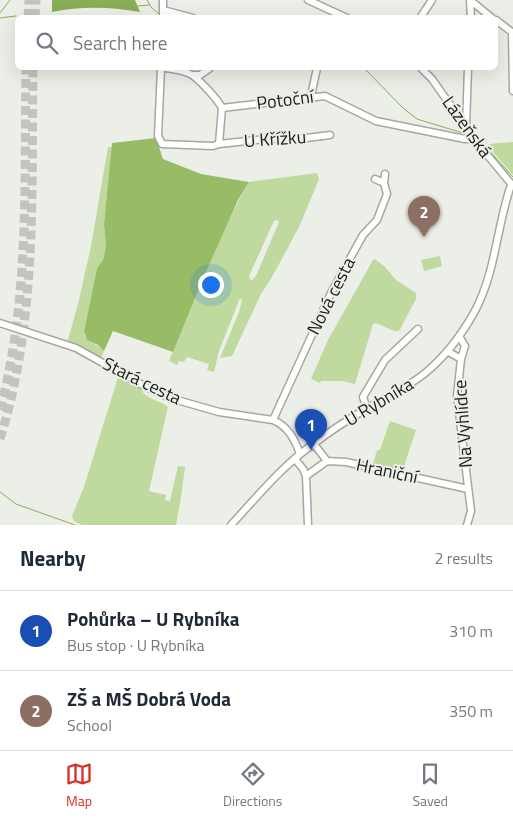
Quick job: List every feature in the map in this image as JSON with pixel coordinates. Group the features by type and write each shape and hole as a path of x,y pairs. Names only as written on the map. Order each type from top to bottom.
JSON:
{"street":[{"path":"163,0 163,13"},
{"path":"422,15 432,0"},
{"path":"470,0 471,15"},
{"path":"470,0 488,15"},
{"path":"312,1 341,15"},
{"path":"330,15 331,10"},
{"path":"498,22 512,33 513,91"},
{"name":"U Křížku","path":"163,70 159,141 162,144 213,146 274,138 283,141 330,135"},
{"path":"175,70 193,75 216,98 222,108"},
{"path":"193,75 200,75 207,70"},
{"path":"311,96 317,70"},
{"name":"Lázeňská","path":"423,70 432,79 470,133 512,185"},
{"path":"468,70 470,133"},
{"name":"Potoční","path":"222,108 319,95 330,97 376,121 465,139 470,133"},
{"name":"U Křížku","path":"220,144 222,108"},
{"name":"Nová cesta","path":"274,420 331,293 363,235 377,220 386,194 385,174"},
{"path":"375,179 384,183"},
{"path":"459,336 481,299 495,254 506,198 512,185"},
{"name":"Stará cesta","path":"0,323 76,348 146,387 170,398 219,412 274,420"},
{"path":"367,408 363,397 385,360 418,329"},
{"name":"U Rybníka","path":"231,525 270,482 298,456 367,408 405,388 426,373 459,336"},
{"name":"Na Vyhlídce","path":"459,336 465,346 460,359 457,396 471,511 467,525"},
{"path":"447,351 460,359"},
{"path":"274,420 286,427 306,476 308,525"},
{"path":"306,476 327,461 314,444"},
{"name":"Hraniční","path":"327,461 346,462 468,489"}],"shaded area":[{"path":"52,0 135,0 140,12 96,8 52,12"},
{"path":"156,138 163,159 201,174 249,182 238,200 173,352 113,331 104,351 98,345 87,340 84,332 97,268 103,260 106,246 104,224 112,143"},
{"path":"513,142 513,175 487,145"},
{"path":"108,147 112,147 104,224 106,246 103,260 97,268 84,335 104,351 101,358 69,343 68,340 91,246"},
{"path":"317,173 319,179 299,227 261,294 232,356 220,358 239,312 242,301 240,298 219,351 214,372 207,370 209,364 187,357 184,362 179,361 177,365 169,361 216,248 249,182","holes":["277,220 279,222 256,276 251,281 249,276 274,221"]},
{"path":"440,256 442,266 424,271 421,260"},
{"path":"375,259 396,280 416,293 416,299 399,331 394,331 376,323 373,324 355,384 342,381 321,381 320,383 311,379 328,340"},
{"path":"119,374 143,388 143,393 168,407 149,491 166,495 165,500 170,501 178,466 185,467 176,525 82,525 76,522 72,516 84,487"},
{"path":"390,421 416,430 404,466 398,470 373,464"}],"waterway":[{"path":"0,13 10,0"},
{"path":"147,0 151,7 159,14"},
{"path":"138,6 149,5"},
{"path":"0,18 15,16"},
{"path":"366,70 403,108 417,119 466,134"},
{"path":"477,137 513,177"},
{"path":"0,492 16,504 75,525"}],"tunnel":[{"path":"28,15 29,0"},
{"path":"35,15 36,0"},
{"path":"0,410 10,368 21,283 24,240 26,70"},
{"path":"0,439 12,393 27,301 32,208 33,70"}],"place":[{"name":"ZŠ a MŠ Dobrá Voda","path":"424,237"},
{"name":"Pohůrka – U Rybníka","path":"311,450"}]}
